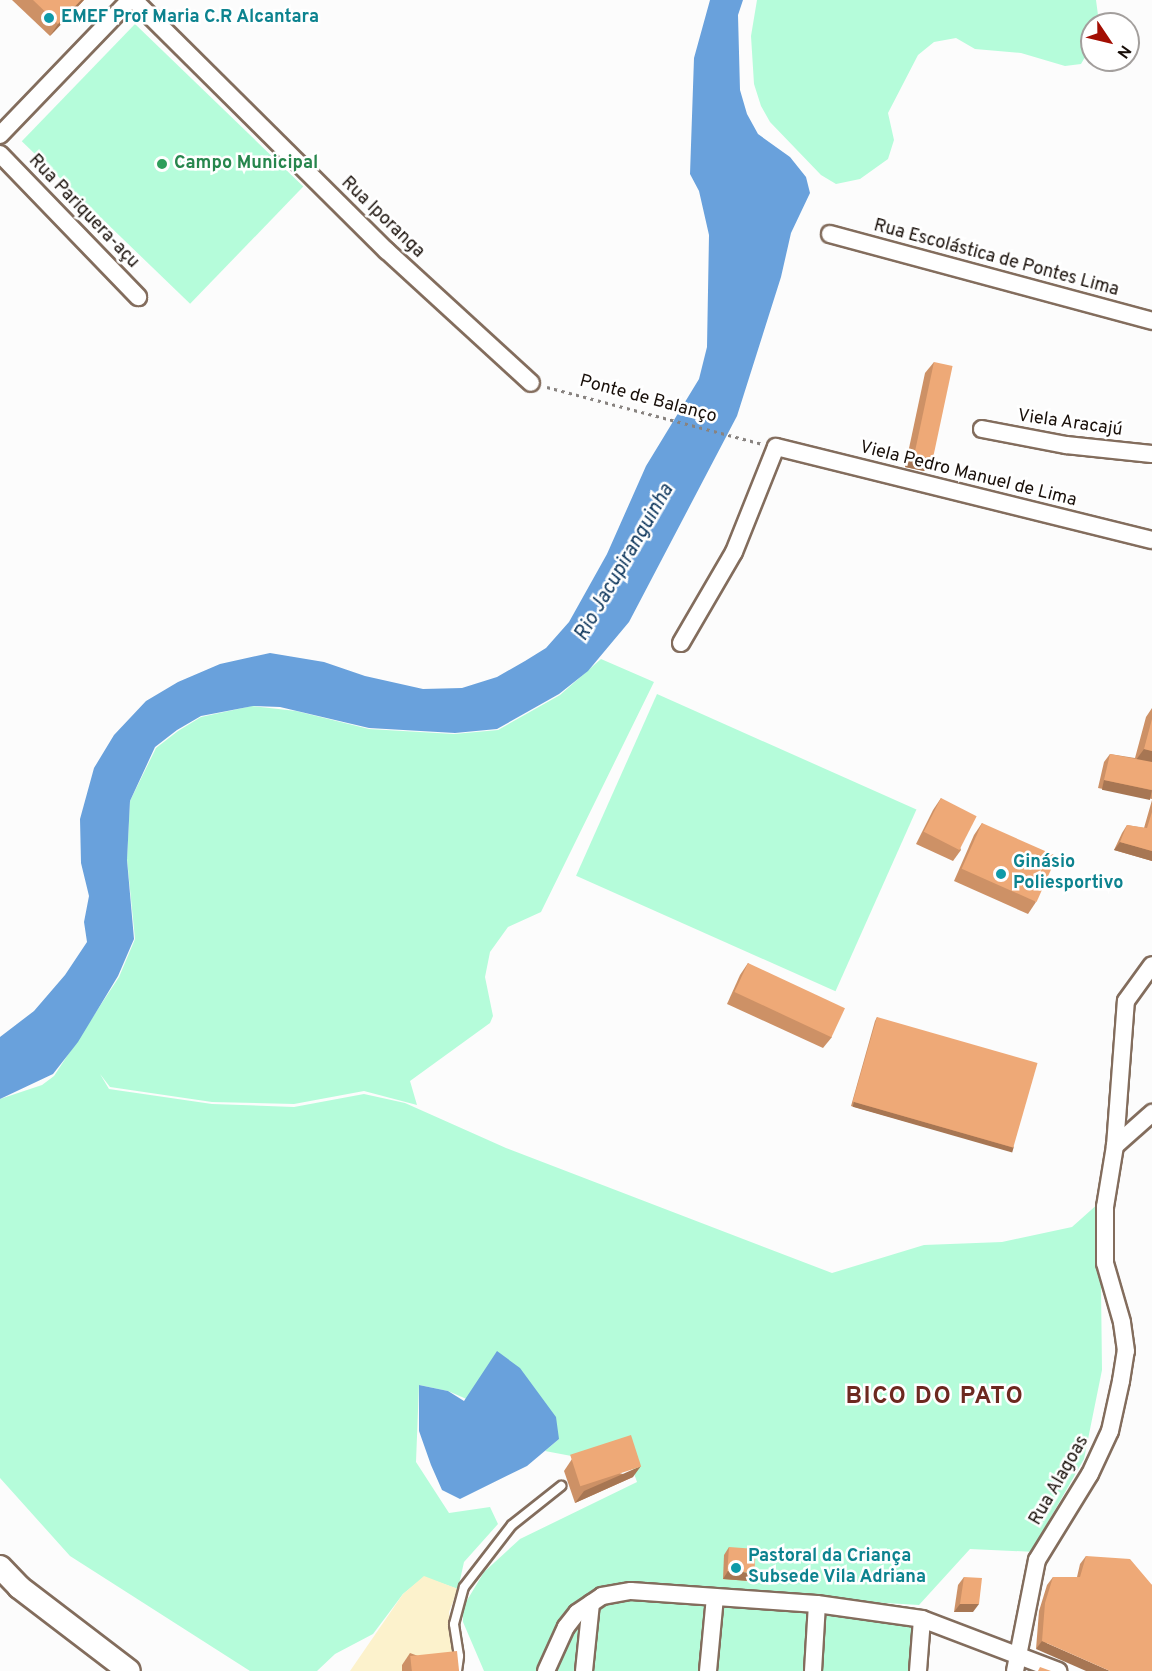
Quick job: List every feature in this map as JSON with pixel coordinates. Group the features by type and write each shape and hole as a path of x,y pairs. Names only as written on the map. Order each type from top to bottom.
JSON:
{"street":[{"path":"0,135 132,0"},
{"name":"Rua Iporanga","path":"132,0 379,243 531,383"},
{"name":"Rua Pariquera-açu","path":"0,154 138,297"},
{"name":"Rua Escolástica de Pontes Lima","path":"830,234 1152,321"},
{"name":"Viela Aracajú","path":"982,429 1057,444 1152,454"},
{"name":"Viela Pedro Manuel de Lima","path":"681,643 734,552 776,447 1152,540"},
{"name":"Rua Alagoas","path":"1017,1663 1027,1594 1037,1560 1090,1474 1110,1431 1121,1381 1126,1351 1122,1322 1105,1263 1105,1208 1115,1146 1126,1001 1152,965"},
{"path":"1115,1146 1152,1113"},
{"path":"0,1567 18,1587 129,1671"},
{"path":"546,1671 566,1627 591,1603 602,1596 631,1591 817,1604 922,1619 1017,1663 1058,1671"},
{"path":"708,1671 715,1597"},
{"path":"584,1671 591,1603"},
{"path":"813,1671 817,1604"},
{"path":"918,1671 922,1619"}],"lane":[{"path":"457,1671 459,1656 453,1623 464,1587 512,1525 561,1486"}],"path":[{"name":"Ponte de Balanço","path":"531,383 758,443"}],"green space":[{"path":"757,0 1096,0 1098,12 1080,12 1080,64 1065,66 1021,53 975,49 956,38 934,42 918,55 888,113 894,140 888,159 860,179 836,184 821,175 770,122 761,106 754,84 751,36"},
{"name":"Campo Municipal","path":"135,24 303,187 190,304 22,141"},
{"path":"601,659 654,682 541,912 508,927 490,952 485,977 493,1016 490,1023 410,1081 417,1105 364,1091 294,1104 212,1102 110,1087 100,1074 109,1089 212,1104 294,1107 364,1094 405,1103 506,1148 832,1273 924,1245 1002,1242 1072,1227 1100,1202 1102,1370 1084,1459 1044,1529 1036,1552 970,1549 919,1605 631,1588 565,1620 544,1671 484,1671 463,1622 463,1607 484,1572 520,1539 637,1482 623,1442 582,1458 545,1451 559,1439 448,1391 419,1385 416,1462 449,1513 490,1507 498,1524 464,1562 458,1589 424,1577 403,1594 373,1634 335,1654 317,1671 250,1671 70,1556 0,1478 0,1099 42,1085 54,1076 119,977 135,939 127,859 130,801 156,748 178,731 201,717 252,706 296,711 369,729 454,734 498,730 560,695"},
{"path":"657,694 916,810 836,991 576,876"},
{"path":"608,1598 710,1601 704,1671 588,1671 594,1604"},
{"path":"717,1600 814,1607 809,1671 712,1671"},
{"path":"818,1611 919,1621 915,1671 814,1671"},
{"path":"584,1618 579,1671 552,1671 569,1631"}],"sand":[{"path":"424,1576 458,1589 449,1612 455,1661 462,1671 350,1671 403,1594"}],"water":[{"name":"Rio Jacupiranguinha","path":"710,0 743,0 738,15 740,90 747,114 758,134 790,157 806,177 810,193 791,233 781,277 737,416 629,622 588,671 559,694 497,729 455,733 369,728 280,707 253,706 201,716 177,730 155,747 130,801 127,860 134,939 118,976 78,1042 53,1074 0,1099 0,1037 34,1011 65,975 87,942 84,922 89,896 81,863 80,819 94,768 114,735 146,701 178,682 220,664 270,653 324,662 365,676 423,689 462,688 497,677 525,661 546,648 569,622 607,554 646,466 699,379 707,347 709,235 699,191 690,174 694,58"},
{"path":"497,1351 520,1368 556,1417 559,1439 527,1466 460,1499 442,1490 431,1465 419,1431 419,1385 448,1391 464,1401"}],"building":[{"path":"33,0 81,0 58,24"},
{"path":"934,362 953,366 933,459 914,455"},
{"path":"1152,719 1152,751 1144,749"},
{"path":"1110,754 1152,762 1152,790 1104,780"},
{"path":"941,798 977,816 959,850 924,832"},
{"path":"1152,812 1152,851 1120,842 1127,825 1147,828"},
{"name":"Ginásio Poliesportivo","path":"982,823 1057,856 1037,902 962,869"},
{"path":"748,963 845,1008 831,1037 734,992"},
{"path":"877,1017 1038,1063 1013,1148 853,1102"},
{"path":"631,1435 641,1466 580,1486 570,1455"},
{"path":"729,1547 756,1549 754,1573 727,1571"},
{"path":"1086,1556 1130,1559 1152,1585 1152,1671 1110,1671 1042,1641 1045,1603 1053,1577 1080,1577"},
{"path":"964,1577 982,1578 979,1604 960,1604"},
{"path":"457,1651 459,1671 412,1671 410,1656"},
{"path":"1040,1667 1051,1671 1038,1671"}],"place":[{"name":"EMEF Prof Maria C.R Alcantara","path":"49,18"},
{"name":"Campo Municipal","path":"162,164"},
{"name":"Ginásio Poliesportivo","path":"1001,874"},
{"name":"Pastoral da Criança Subsede Vila Adriana","path":"736,1568"}],"district":[{"name":"BICO DO PATO","path":"935,1398"}]}
